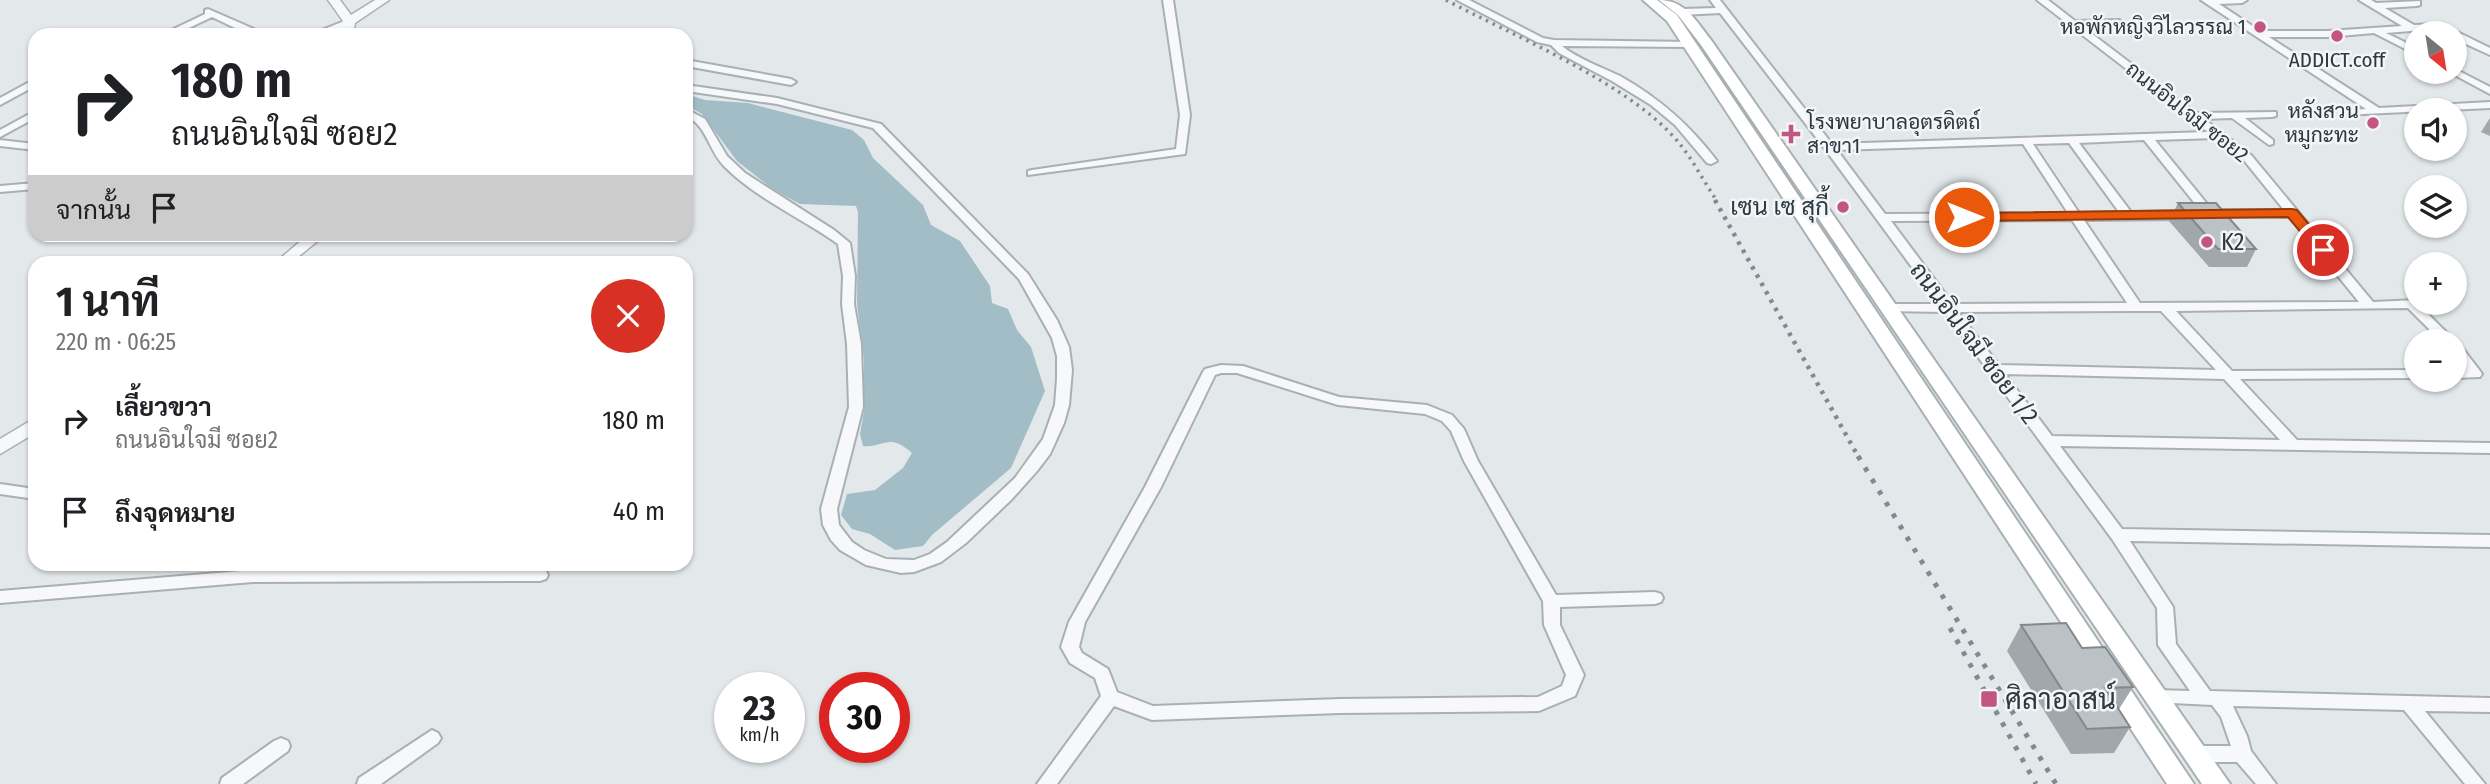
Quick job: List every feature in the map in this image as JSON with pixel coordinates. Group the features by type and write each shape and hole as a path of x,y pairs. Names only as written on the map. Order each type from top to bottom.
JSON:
{"main road":[{"path":"1649,0 1670,14 2181,784"},
{"path":"1665,0 1682,12 2217,784"},
{"path":"2021,542 2050,542"}],"street":[{"path":"334,0 348,27 383,0"},
{"path":"1032,173 1181,152 1185,115 1168,0"},
{"path":"1462,0 1529,34 1554,43 1690,44"},
{"name":"ถนนอินใจมี ซอย2","path":"2042,0 2247,156 2369,306"},
{"path":"2208,1 2242,0"},
{"path":"2364,0 2404,23"},
{"path":"2208,1 2378,112"},
{"path":"2374,6 2417,3"},
{"path":"1682,12 1719,5"},
{"name":"ถนนอินใจมี ซอย 1/2","path":"1719,5 1829,147 2119,535 2165,607 2167,645 2211,699 2228,713 2242,754"},
{"path":"180,28 210,13 244,28"},
{"path":"2073,24 2119,23 2138,36"},
{"path":"2257,33 2329,34 2404,29"},
{"path":"2377,31 2404,45"},
{"path":"2468,41 2490,52"},
{"path":"1554,43 1562,51 1626,85 1666,111 1687,131 1711,161"},
{"path":"693,63 791,82"},
{"path":"2468,79 2490,91"},
{"path":"0,102 28,86"},
{"path":"693,89 777,101 877,125 1024,277 1043,305 1062,347 1065,368 1063,412 1044,453 1013,489 952,545 926,564 898,568 865,559 839,539 831,525 830,509 856,407 854,344 844,243 816,221 740,175 725,161 702,119 693,115"},
{"path":"2347,113 2488,106"},
{"path":"2192,116 2272,114"},
{"path":"2235,115 2269,142"},
{"path":"0,134 28,118"},
{"path":"1829,147 2217,135"},
{"path":"2148,138 2209,214"},
{"path":"2072,140 2127,215"},
{"path":"2026,141 2137,307"},
{"path":"0,143 28,146"},
{"path":"1,190 28,187"},
{"path":"1881,218 2292,213"},
{"path":"291,256 309,242"},
{"path":"1889,308 2404,305"},
{"path":"2166,308 2292,444"},
{"path":"2422,315 2436,329"},
{"path":"2467,364 2475,374 2467,374"},
{"path":"1221,369 1238,369 1338,401 1427,410 1447,418 1457,429 1471,461 1551,601 1552,625 1575,675 1569,691 1539,704 1340,706 1152,713 1110,696 1102,674 1076,658 1070,648 1077,622 1153,487 1210,372 1221,369"},
{"path":"1994,369 2228,374 2404,374"},
{"path":"0,448 28,429"},
{"path":"2048,440 2490,448"},
{"path":"0,489 28,493"},
{"path":"2119,535 2490,541"},
{"path":"0,597 253,576 540,575"},
{"path":"1551,601 1655,598"},
{"path":"1046,784 1110,696"},
{"path":"2157,697 2490,705"},
{"path":"2409,704 2476,784"},
{"path":"366,784 432,738"},
{"path":"229,784 281,746"},
{"path":"2196,754 2242,754 2267,784"}],"water":[{"path":"693,96 705,100 748,103 852,130 864,140 873,158 923,205 931,225 960,241 990,286 992,303 1008,309 1017,330 1031,347 1045,391 1011,468 932,535 923,546 895,550 870,534 852,529 841,515 847,494 875,490 903,468 912,453 892,442 863,446 860,434 864,411 864,360 857,304 856,206 800,204 774,190 737,161 702,114 693,109"}],"building":[{"path":"2178,203 2216,203 2256,249 2218,249"},
{"path":"2066,623 2082,648 2105,647 2133,687 2105,688 2130,727 2087,729 2021,625"}],"railway":[{"path":"1446,0 1570,63 1632,101 1658,121 1679,143 1717,201"},
{"path":"1715,200 1859,458"},
{"path":"1858,456 2056,784"},
{"path":"1950,628 2036,784"}],"place":[{"name":"หอพักหญิงวิไลวรรณ 1","path":"2260,27"},
{"name":"ADDICT.coff","path":"2337,36"},
{"name":"หลังสวน หมูกะทะ","path":"2373,123"},
{"name":"โรงพยาบาลอุตรดิตถ์ สาขา1","path":"1791,134"},
{"name":"เซน เซ สุกี้","path":"1843,207"},
{"name":"K2","path":"2207,242"},
{"name":"ศิลาอาสน์","path":"1989,699"}],"route":[{"path":"1964,217 2292,213 2323,250"}]}
